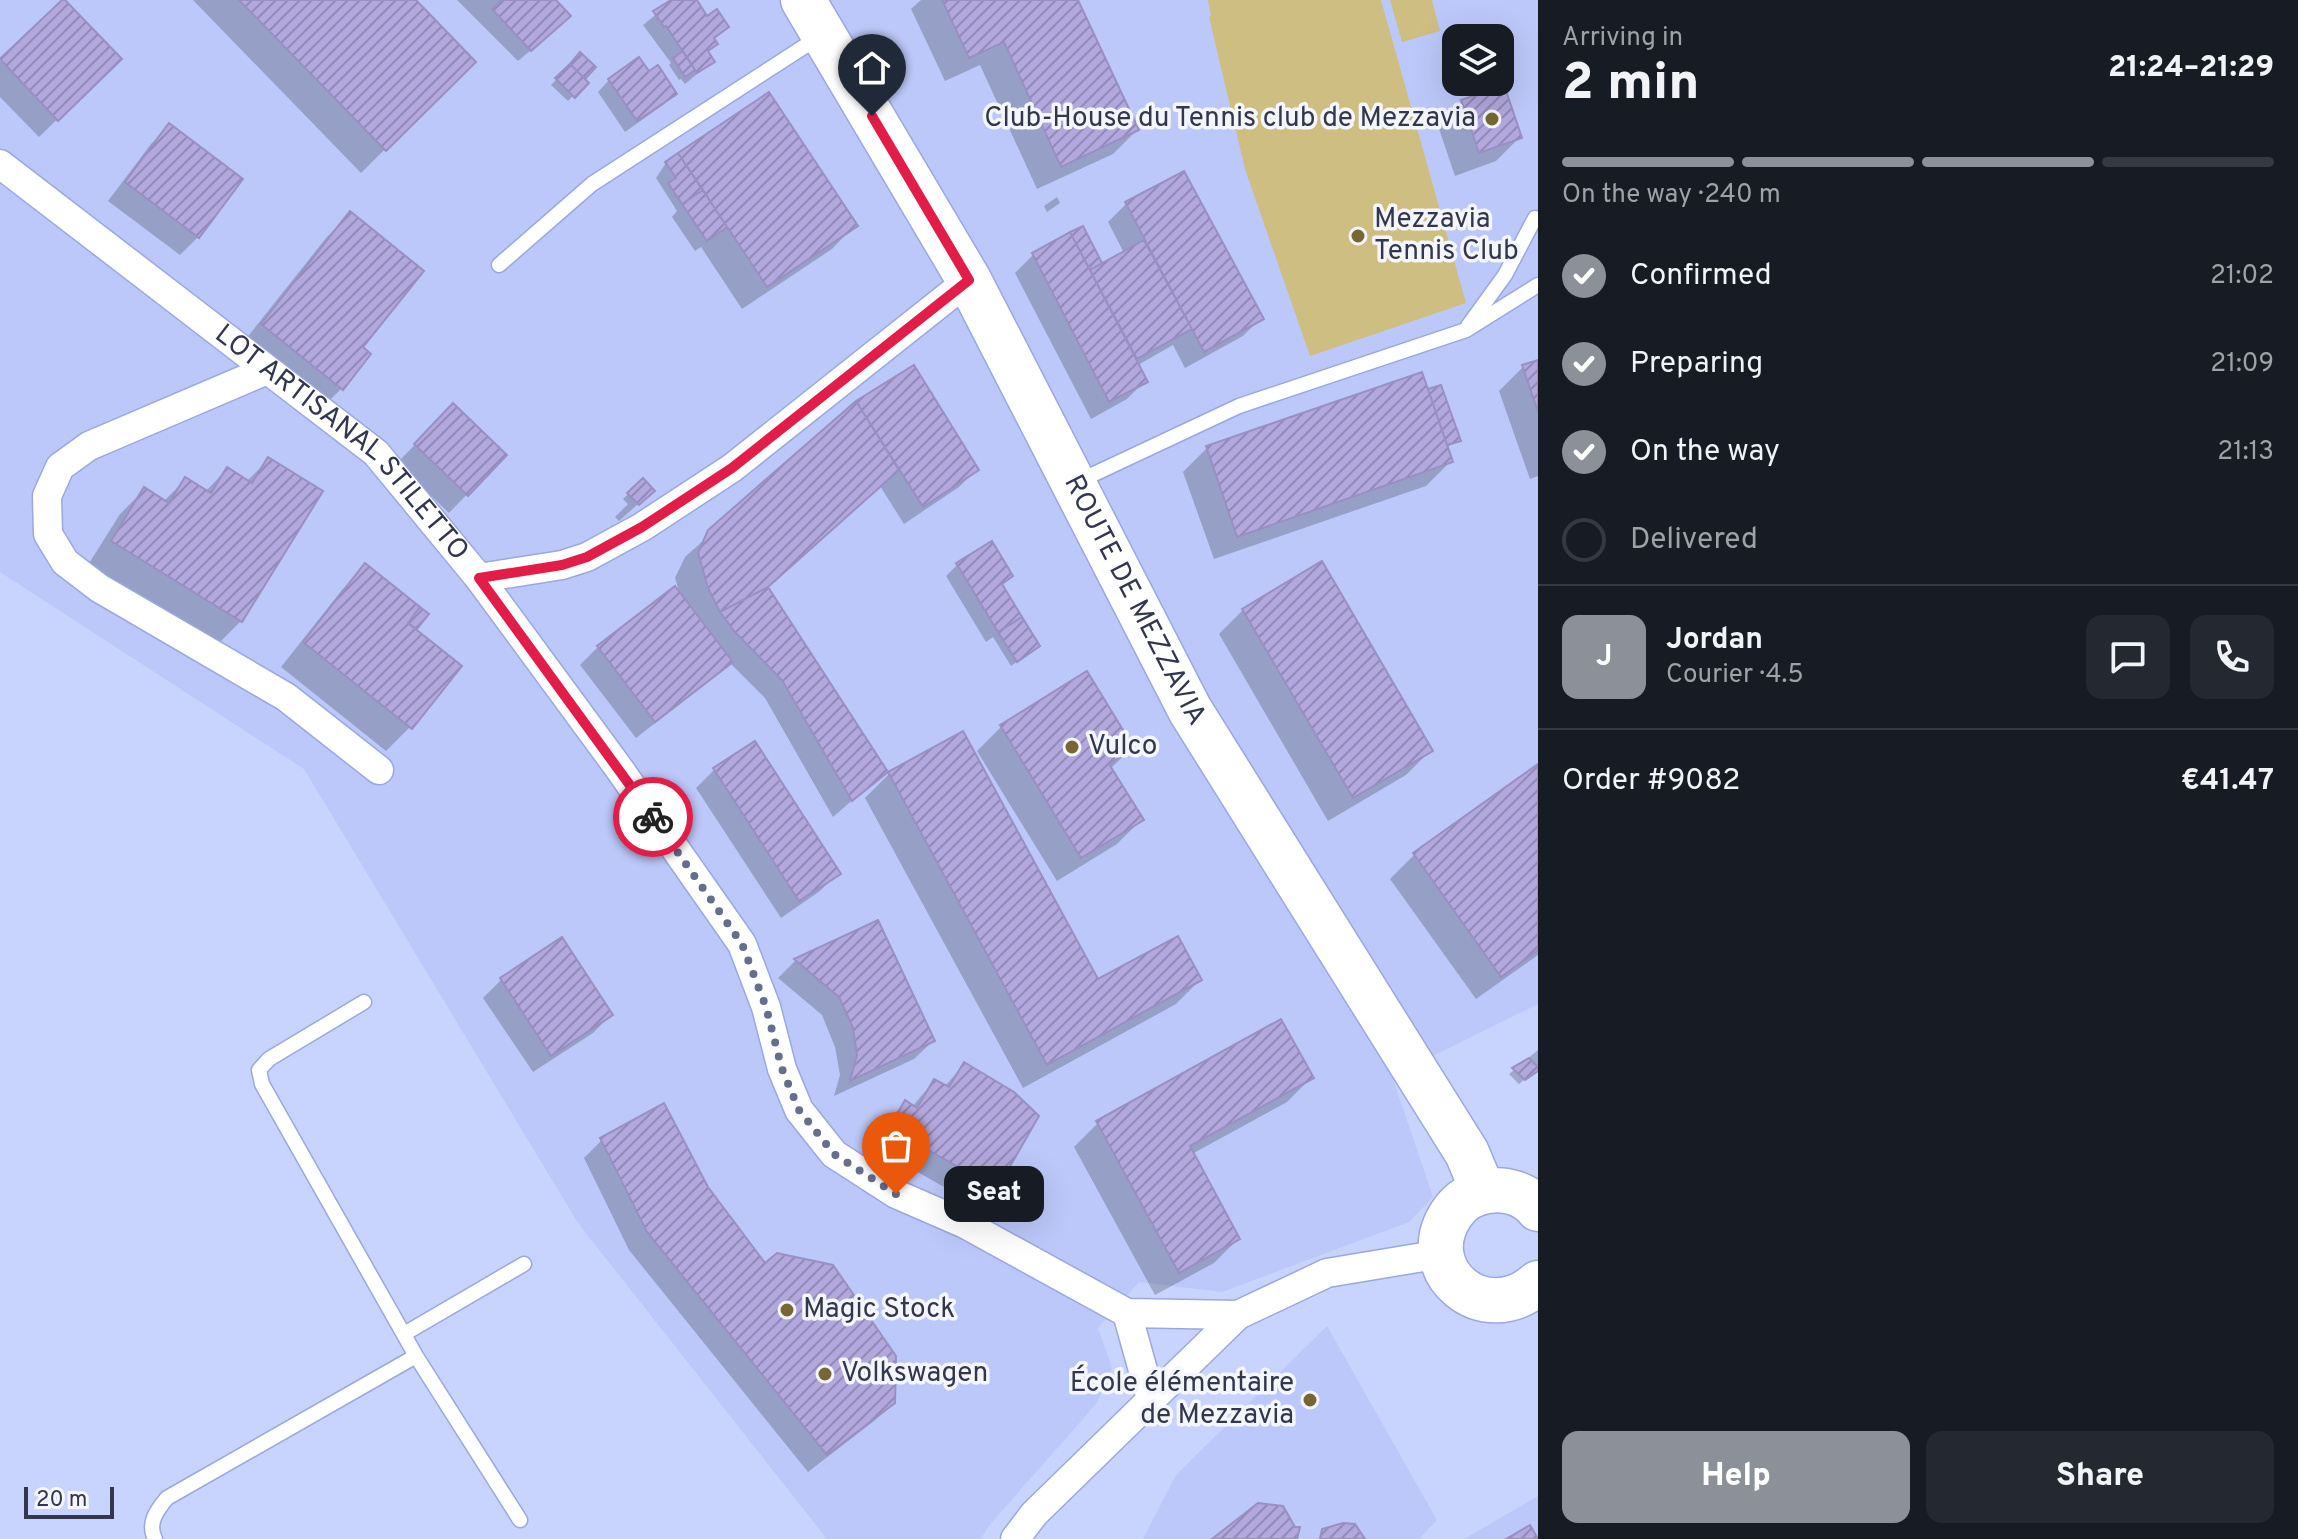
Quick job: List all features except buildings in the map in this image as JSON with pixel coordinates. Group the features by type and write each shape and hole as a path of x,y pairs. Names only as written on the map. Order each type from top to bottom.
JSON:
{"main road":[{"name":"ROUTE DE MEZZAVIA","path":"813,17 969,280 1190,710 1467,1153 1483,1191"},
{"path":"1529,1302 1493,1301 1475,1297 1459,1287 1447,1272 1441,1254 1441,1237 1455,1208 1467,1197 1483,1191 1501,1189 1519,1194 1538,1209"}],"street":[{"name":"LOT ARTISANAL STILETTO","path":"0,164 376,453 479,578 618,767 742,944 766,1007 782,1069 799,1110 834,1154 896,1194 965,1224 1127,1313"},
{"path":"479,578 575,561 642,527 732,468 969,280"},
{"path":"267,370 89,446 60,467 47,496 48,534 65,562 99,588 286,697 379,770"},
{"path":"1015,1539 1034,1514 1238,1315 1327,1273 1441,1254"},
{"path":"1151,1399 1127,1313 1238,1315"}],"lane":[{"path":"499,265 592,184 813,17"},
{"path":"1466,330 1505,275 1535,218"},
{"path":"1074,485 1239,406 1466,330 1538,285"},
{"path":"364,1002 269,1059 259,1070 262,1084 416,1356 520,1520"},
{"path":"404,1334 524,1264"},
{"path":"155,1539 152,1531 155,1513 167,1498 416,1356"}],"shaded area":[{"path":"0,0 1538,0 1538,1004 1392,1076 1433,1197 1409,1222 1222,1292 1139,1282 1098,1328 1112,1368 1096,1404 988,1527 981,1539 827,1539 578,1223 304,769 0,572"},
{"name":"Mezzavia Tennis Club","path":"1208,0 1381,0 1466,303 1310,356 1245,169 1209,17"},
{"path":"1390,0 1432,0 1440,31 1402,42"},
{"name":"École élémentaire de Mezzavia","path":"1327,1326 1437,1520 1419,1539 1143,1539 1176,1475"},
{"path":"1538,1496 1538,1539 1466,1539 1466,1538"}],"way so far":[{"path":"653,817 742,944 766,1007 782,1069 799,1110 834,1154 896,1194"}],"place":[{"name":"Club-House du Tennis club de Mezzavia","path":"1492,119"},
{"name":"Mezzavia Tennis Club","path":"1358,236"},
{"name":"Vulco","path":"1072,747"},
{"name":"Seat","path":"896,1194"},
{"name":"Magic Stock","path":"787,1310"},
{"name":"Volkswagen","path":"825,1374"},
{"name":"École élémentaire de Mezzavia","path":"1310,1400"}],"route":[{"path":"653,817 479,578 562,565 587,557 642,527 732,468 969,280 872,116"}]}
